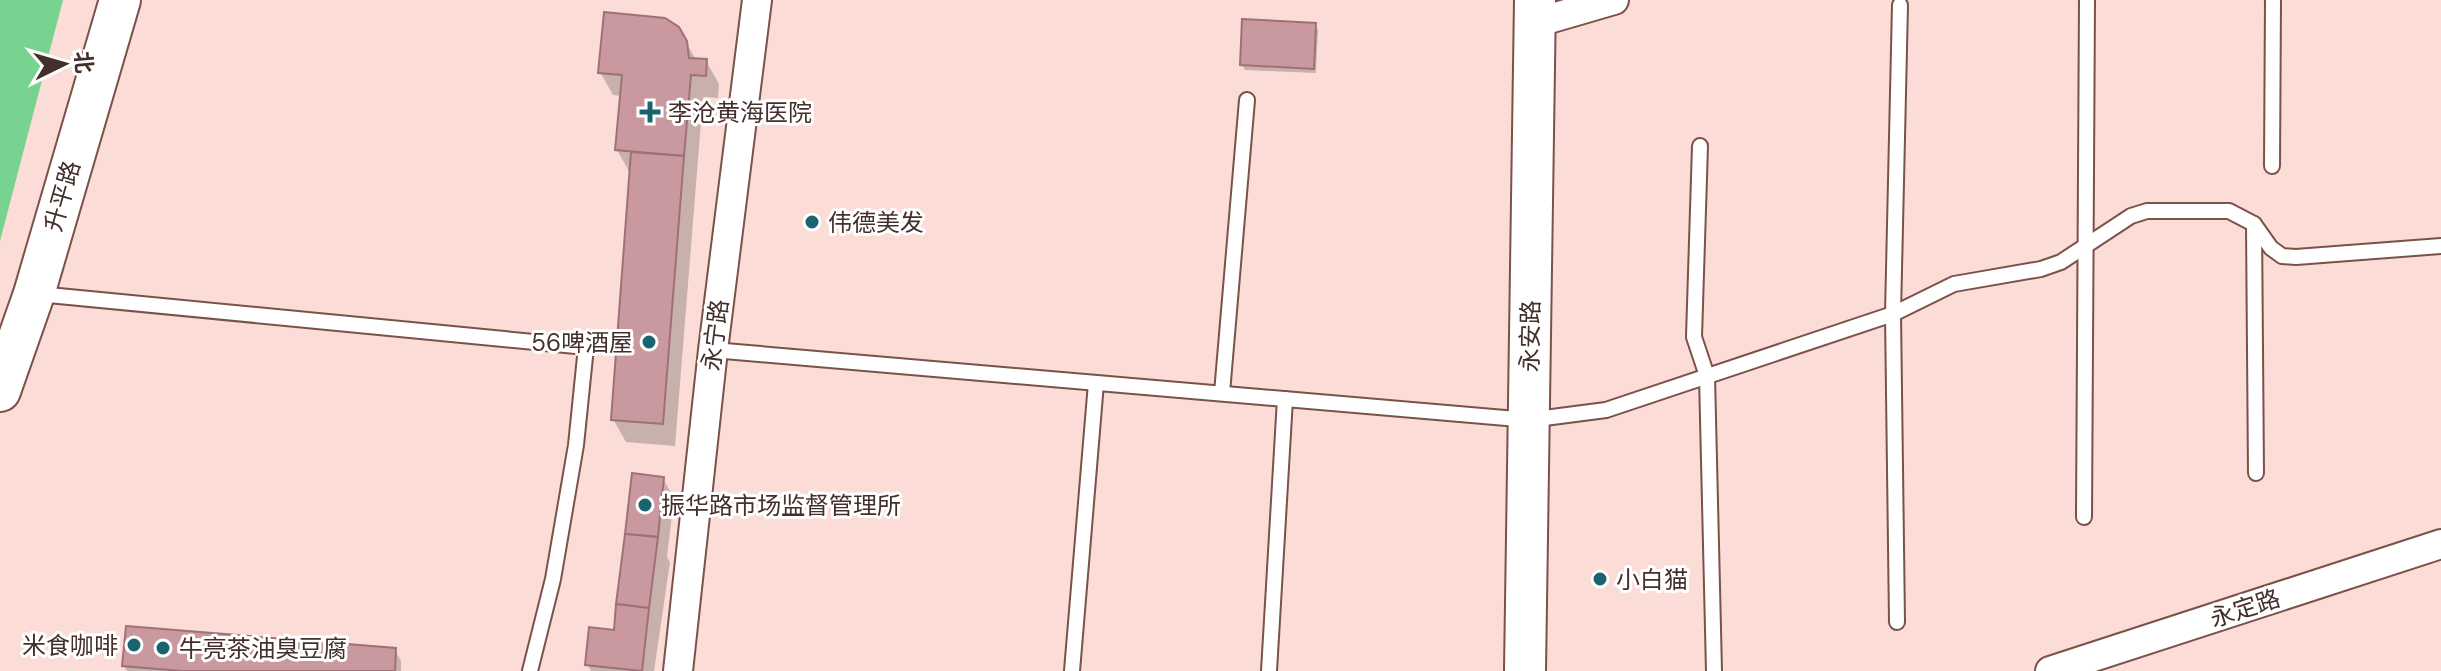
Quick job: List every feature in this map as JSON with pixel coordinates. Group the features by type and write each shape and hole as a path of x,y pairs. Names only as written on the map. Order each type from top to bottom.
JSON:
{"street":[{"name":"升平路","path":"0,391 34,294 120,0"},
{"name":"永宁路","path":"678,671 713,350 757,0"},
{"path":"1535,12 1614,0"},
{"name":"永安路","path":"1525,671 1535,12"},
{"name":"永定路","path":"2050,671 2441,544"}],"lane":[{"path":"2084,517 2087,0"},
{"path":"2272,166 2273,0"},
{"path":"1897,622 1893,314 1900,5"},
{"path":"1222,393 1247,100"},
{"path":"1700,146 1694,337 1707,376 1714,671"},
{"path":"713,350 1529,420 1606,410 1893,314 1954,284 2041,269 2061,262 2131,216 2147,211 2229,211 2254,224 2271,248 2282,256 2441,246"},
{"path":"2254,224 2256,473"},
{"path":"34,294 586,347 576,445 553,579 530,671"},
{"path":"1072,671 1096,383"},
{"path":"1269,671 1285,399"}],"green space":[{"path":"0,0 63,0 0,241"}],"building":[{"path":"604,12 665,18 679,27 687,41 689,58 707,59 706,76 691,75 684,156 615,150 622,75 598,73"},
{"path":"1242,19 1316,23 1314,69 1240,65"},
{"path":"631,152 684,156 663,424 611,420"},
{"name":"振华路市场监督管理所","path":"632,473 664,477 658,537 625,534"},
{"path":"625,534 658,537 649,608 616,604"},
{"path":"616,604 649,608 642,671 585,665 589,627 614,630"},
{"path":"126,626 396,648 395,671 182,671 122,666"}],"place":[{"name":"李沧黄海医院","path":"650,112"},
{"name":"伟德美发","path":"812,222"},
{"name":"56啤酒屋","path":"649,342"},
{"name":"振华路市场监督管理所","path":"645,505"},
{"name":"小白猫","path":"1600,579"},
{"name":"米食咖啡","path":"134,645"},
{"name":"牛亮茶油臭豆腐","path":"163,648"}]}
